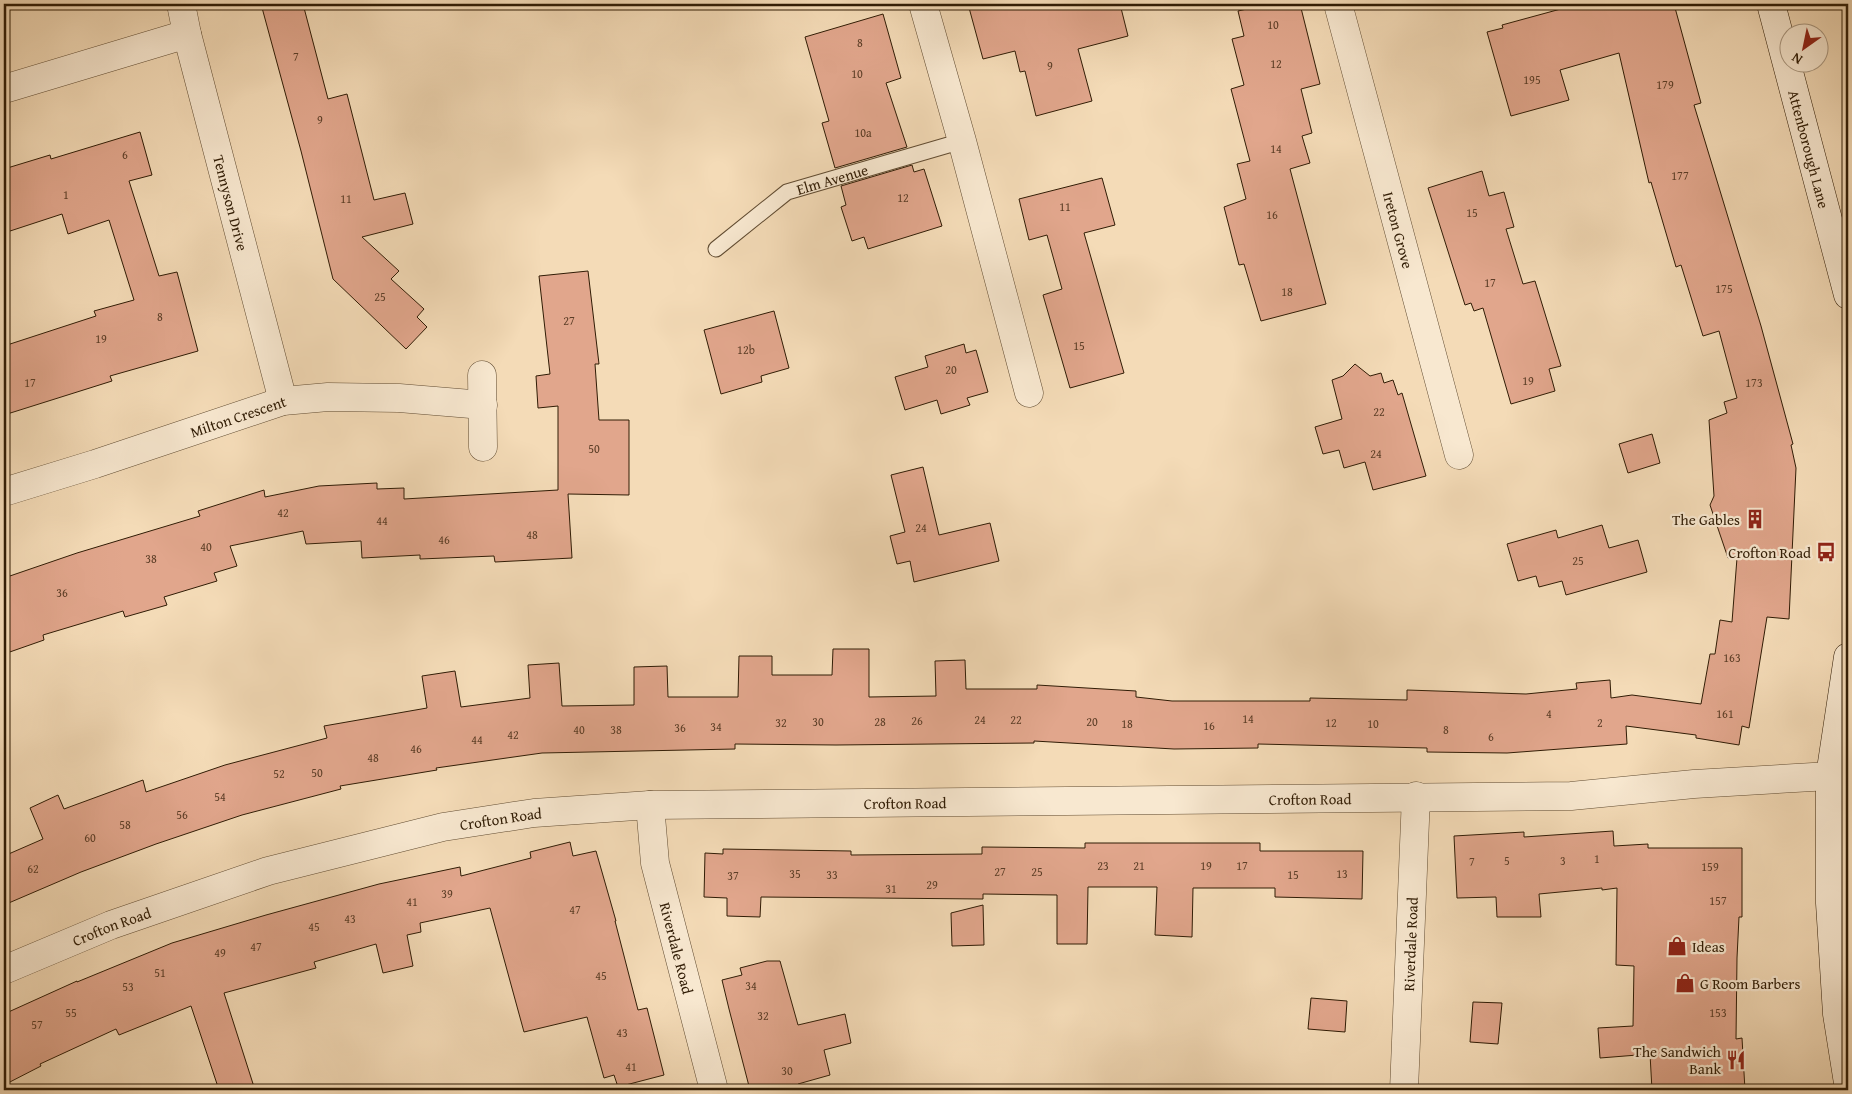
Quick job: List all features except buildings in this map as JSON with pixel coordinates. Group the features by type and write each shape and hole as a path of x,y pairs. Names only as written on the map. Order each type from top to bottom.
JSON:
{"street":[{"name":"Tennyson Drive","path":"181,4 187,34 283,401"},
{"path":"923,4 962,141 1029,393"},
{"name":"Ireton Grove","path":"1338,4 1459,455"},
{"name":"Attenborough Lane","path":"1771,4 1848,295"},
{"path":"4,89 187,34"},
{"path":"482,375 484,447"},
{"name":"Milton Crescent","path":"4,492 283,401 328,397 400,398 482,405"},
{"path":"1848,657 1830,776 1830,903 1837,1014 1848,1083"},
{"name":"Crofton Road","path":"4,970 111,925 278,868 443,827 534,814 650,805 1416,796 1571,796 1694,784 1830,776"},
{"name":"Riverdale Road","path":"1404,1090 1416,796"},
{"name":"Riverdale Road","path":"650,805 654,863 714,1090"}],"lane":[{"name":"Elm Avenue","path":"716,249 787,192 962,141"}],"place":[{"name":"The Gables","path":"1755,519"},
{"name":"Crofton Road","path":"1826,552"},
{"name":"Ideas","path":"1677,946"},
{"name":"G Room Barbers","path":"1685,983"},
{"name":"The Sandwich Bank","path":"1736,1060"}]}
